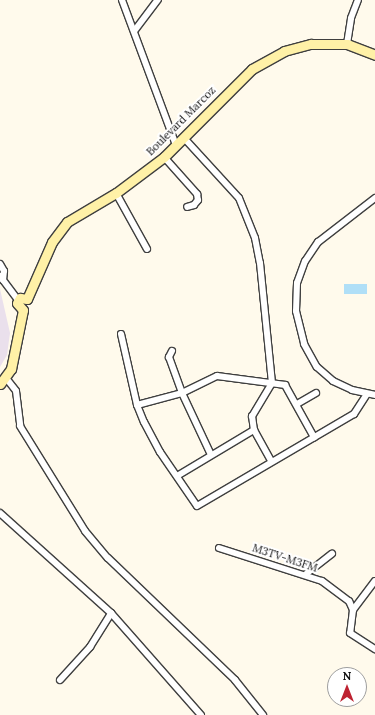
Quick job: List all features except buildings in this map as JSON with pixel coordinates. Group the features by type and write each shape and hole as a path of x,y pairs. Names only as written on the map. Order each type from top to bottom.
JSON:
{"main road":[{"name":"Boulevard Marcoz","path":"3,381 14,360 23,310 29,306 22,299 52,242 67,222 116,192 164,158 252,69 284,51 312,44 347,44 375,56"}],"street":[{"path":"122,0 135,30 176,145"},
{"path":"135,30 158,0"},
{"path":"347,44 358,0"},
{"path":"184,138 239,198 248,215 260,263 272,383 252,416 254,430 271,461"},
{"path":"164,158 197,194 198,200 194,205 187,207"},
{"path":"116,192 147,249"},
{"path":"375,198 318,242 305,261 297,283 296,311 304,344 317,367 333,381 367,394 375,395"},
{"path":"0,264 4,271 2,278 22,299"},
{"path":"121,334 137,405 160,452 197,506 271,461 354,414 367,394"},
{"path":"172,351 169,357 182,393 211,455"},
{"path":"137,405 182,393 217,376 285,385 297,404 314,437"},
{"path":"3,381 16,392 20,426 85,532 108,558 235,680 264,715"},
{"path":"297,404 316,393"},
{"path":"177,476 254,430"},
{"path":"0,513 111,613 201,715"},
{"name":"M3TV-M3FM","path":"219,548 306,574 322,581 349,601 353,610"},
{"path":"306,574 332,554"},
{"path":"375,581 353,610 350,634 375,649"},
{"path":"60,680 90,646 111,613"}],"shaded area":[{"path":"0,289 10,333 7,355 0,367"}],"water":[{"path":"344,284 367,284 367,294 344,294"}]}
